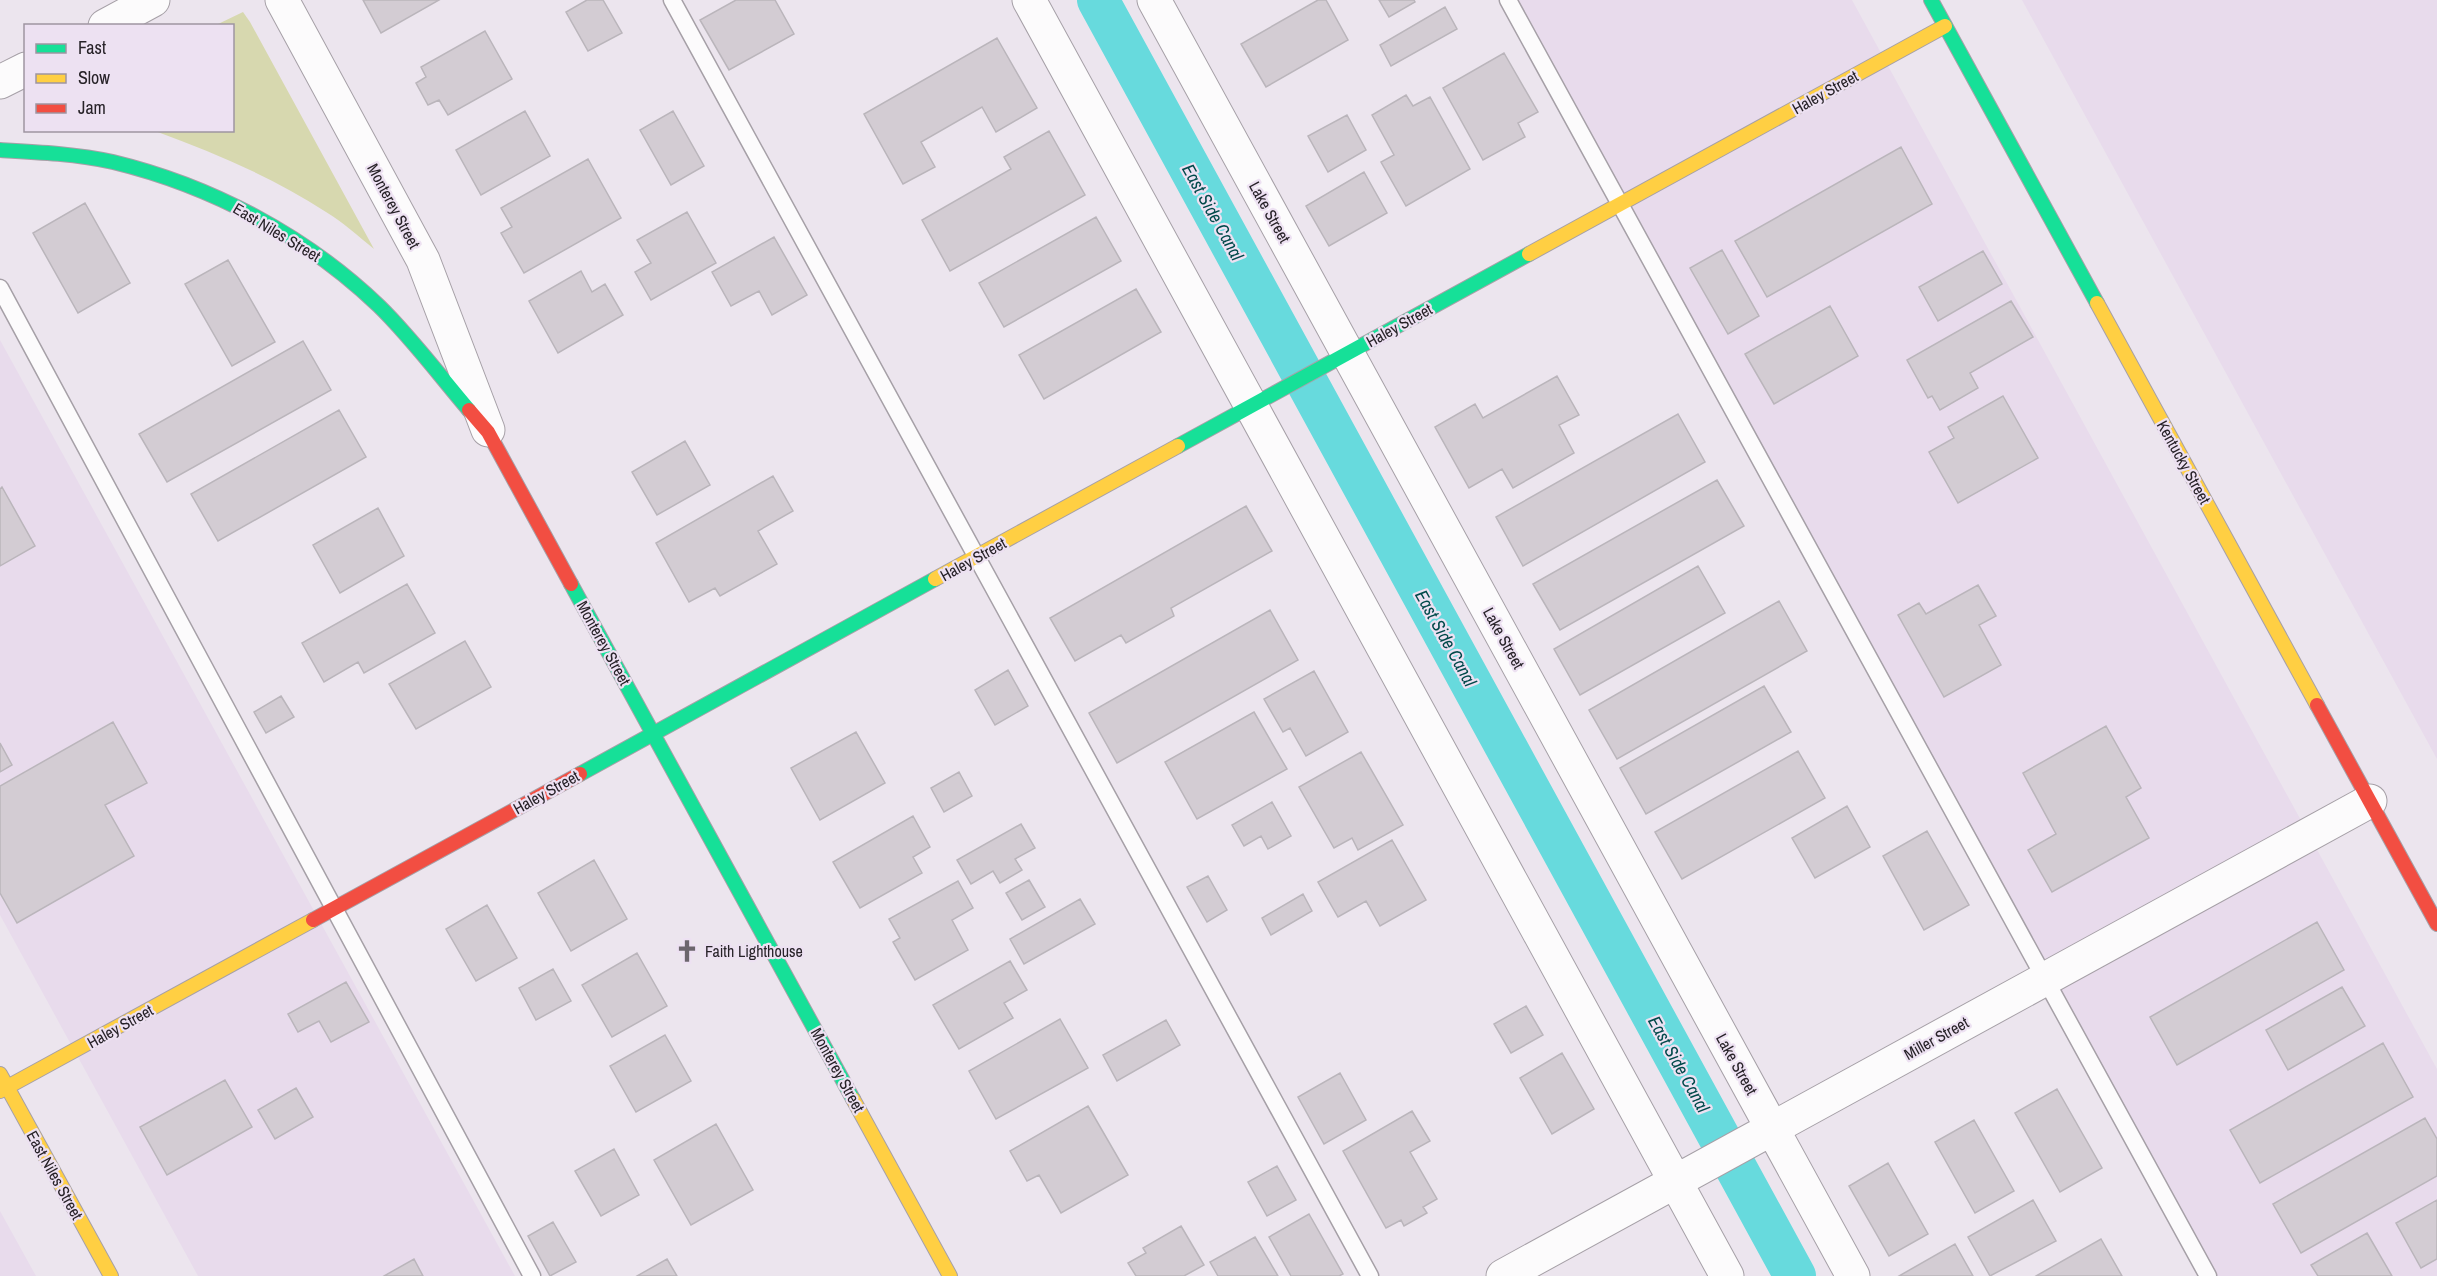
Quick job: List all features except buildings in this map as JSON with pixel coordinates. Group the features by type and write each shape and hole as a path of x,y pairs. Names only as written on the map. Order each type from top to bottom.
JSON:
{"street":[{"path":"109,24 153,0"},
{"name":"Monterey Street","path":"282,0 287,5 423,260 488,432 950,1276"},
{"path":"1029,0 1727,1276"},
{"name":"Lake Street","path":"1154,0 1853,1276"},
{"name":"Kentucky Street","path":"1931,0 2437,924"},
{"name":"Haley Street","path":"4,1089 1945,26"},
{"path":"0,82 24,70"},
{"name":"East Niles Street","path":"0,150 36,152 112,162 186,184 256,216 329,263 380,307 488,432"},
{"name":"Miller Street","path":"1503,1276 2370,801"},
{"name":"East Niles Street","path":"0,1074 4,1089 111,1276"}],"lane":[{"path":"672,0 1370,1276"},
{"path":"1508,0 2208,1276"},
{"path":"0,288 532,1276"}],"shaded area":[{"path":"1513,0 1852,0 2437,1069 2437,1276 2208,1276"},
{"path":"2022,0 2437,0 2437,759"},
{"path":"0,340 515,1276 198,1276 0,915"},
{"path":"0,1211 36,1276 0,1276"}],"green space":[{"path":"243,12 250,22 374,249 350,229 306,199 221,157 158,132 234,132 234,24 218,24"}],"waterway":[{"name":"East Side Canal","path":"1098,0 1795,1276"}],"traffic: fast":[{"path":"1931,0 2097,303"},
{"path":"0,150 71,155 113,162 186,185 256,217 321,257 379,306 469,410"},
{"path":"1178,446 1529,254"},
{"path":"580,774 935,579"},
{"path":"571,584 853,1099"}],"traffic: slow":[{"path":"1529,254 1945,26"},
{"path":"2097,303 2317,705"},
{"path":"935,579 1178,446"},
{"path":"0,1091 313,920"},
{"path":"0,1074 111,1276"},
{"path":"853,1099 950,1276"}],"traffic: jam":[{"path":"469,410 488,432 571,584"},
{"path":"2317,705 2437,924"},
{"path":"313,920 580,774"}],"place":[{"name":"Faith Lighthouse","path":"687,951"}]}
